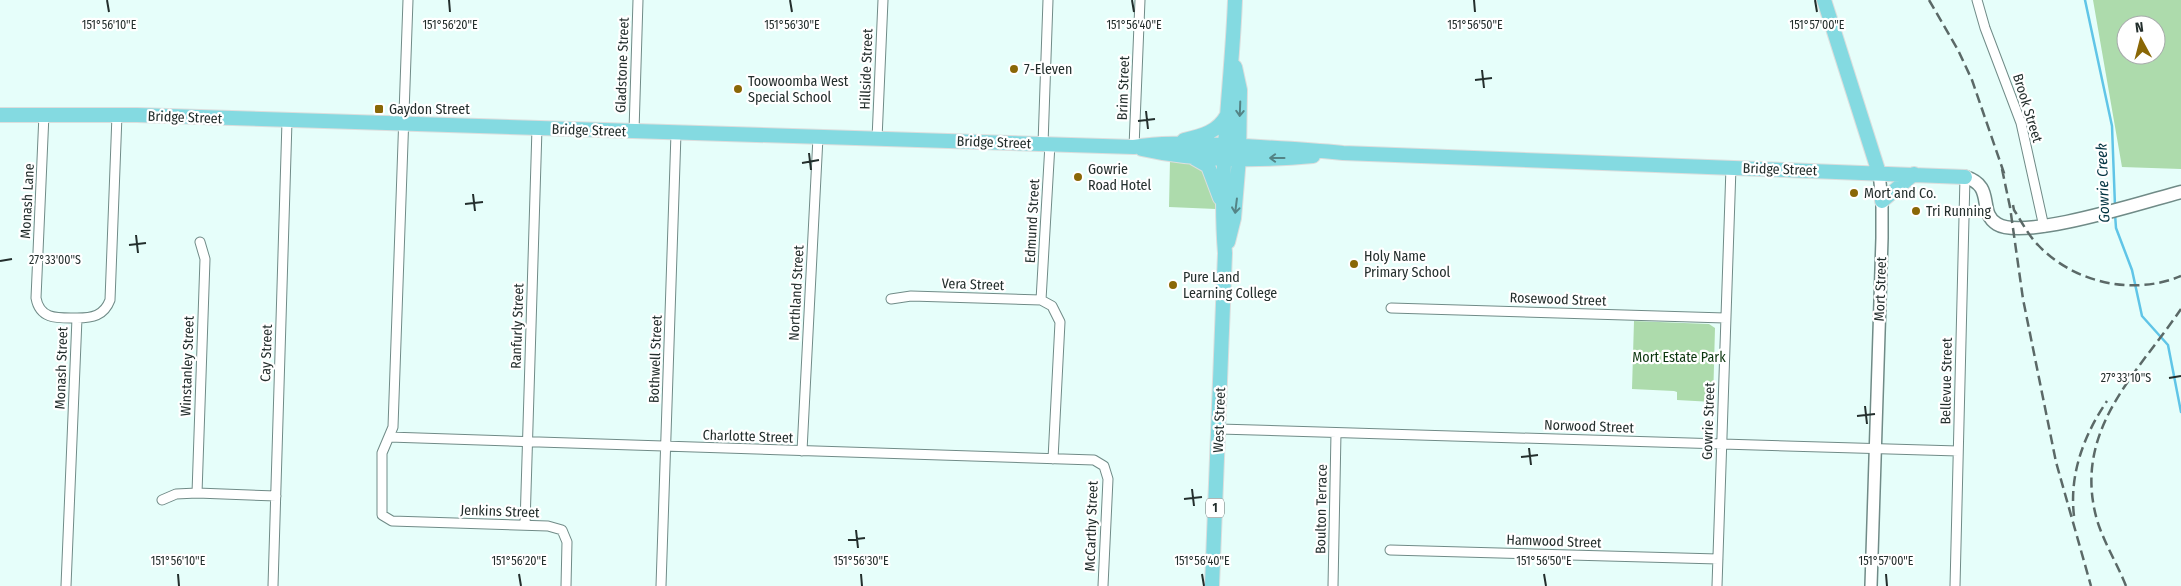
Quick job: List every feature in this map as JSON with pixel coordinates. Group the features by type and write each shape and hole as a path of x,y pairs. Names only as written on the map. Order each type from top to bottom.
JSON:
{"main road":[{"name":"West Street","path":"1225,253 1234,218 1232,152 1227,115 1228,91 1233,62 1236,0"},
{"name":"Mort Street","path":"1824,0 1879,173"},
{"name":"West Street","path":"1212,586 1225,253 1222,219 1240,90 1233,62"},
{"name":"Bridge Street","path":"0,108 44,114"},
{"name":"Bridge Street","path":"0,115 117,115 1134,147 1190,157 1232,152"},
{"path":"1158,143 1187,139 1211,132 1221,126 1227,115"},
{"name":"Bridge Street","path":"1134,147 1158,143 1288,158 1343,154 1965,177"},
{"path":"1190,157 1204,162 1210,170 1219,195 1222,219"},
{"path":"1882,201 1914,174"},
{"path":"1965,177 1976,181 1982,187 1990,217 1998,225 2021,229 2044,227 2181,192"}],"street":[{"path":"389,438 393,427 408,0"},
{"name":"Gladstone Street","path":"634,131 638,0"},
{"name":"Hillside Street","path":"877,139 883,0"},
{"name":"Edmund Street","path":"1041,300 1047,144 1048,0"},
{"name":"Brim Street","path":"1134,147 1140,0"},
{"name":"Brook Street","path":"1977,0 1985,28 2021,123 2044,227"},
{"name":"Monash Lane","path":"44,114 36,298 38,306 44,314 59,318 77,318"},
{"name":"Monash Street","path":"66,586 77,318 90,318 101,314 110,300 117,115"},
{"name":"Cay Street","path":"273,586 287,121"},
{"name":"Ranfurly Street","path":"525,526 537,128"},
{"name":"Bothwell Street","path":"661,586 676,133"},
{"name":"Northland Street","path":"802,451 818,137"},
{"name":"Gowrie Street","path":"1717,586 1731,167"},
{"name":"Mort Street","path":"1870,586 1882,201 1879,173"},
{"name":"Bellevue Street","path":"1955,586 1965,177"},
{"name":"Winstanley Street","path":"197,492 205,259 200,242"},
{"name":"Vera Street","path":"891,299 911,296 1041,300 1052,306 1060,322 1053,459"},
{"name":"Rosewood Street","path":"1391,308 1725,318"},
{"name":"Norwood Street","path":"1219,429 1958,451"},
{"name":"Boulton Terrace","path":"1333,586 1336,433"},
{"name":"Charlotte Street","path":"389,438 1094,460 1104,466"},
{"name":"Jenkins Street","path":"389,438 382,452 382,515 392,521 548,526 562,530 567,542 566,586"},
{"name":"McCarthy Street","path":"1103,586 1108,479 1104,466"},
{"path":"162,500 176,494 197,492 276,496"},
{"name":"Hamwood Street","path":"1390,550 1718,559"}],"green space":[{"path":"2093,0 2181,0 2181,169 2122,167"},
{"path":"1170,160 1189,162 1204,168 1213,190 1216,209 1169,207"},
{"name":"Mort Estate Park","path":"1634,321 1709,324 1715,328 1713,402 1677,400 1677,392 1674,391 1632,389"}],"waterway":[{"name":"Gowrie Creek","path":"2085,0 2112,126 2115,206"},
{"name":"Gowrie Creek","path":"2115,214 2116,228 2132,270 2142,316 2168,345 2181,412"}],"railway":[{"path":"1929,0 1958,50 1972,80 2005,176"},
{"path":"2002,169 2010,207 2023,299 2056,462 2091,586"},
{"path":"2013,205 2025,228 2038,245 2069,269 2086,277 2124,285 2143,285 2163,282 2181,276"},
{"path":"2126,586 2097,520 2092,488 2093,459 2101,432 2113,406 2128,381 2181,309"},
{"path":"2074,516 2074,485 2080,456 2091,427 2107,401"}],"place":[{"name":"7-Eleven","path":"1014,69"},
{"name":"Toowoomba West Special School","path":"738,89"},
{"name":"Gaydon Street","path":"379,109"},
{"name":"Gowrie Road Hotel","path":"1078,177"},
{"name":"Mort and Co.","path":"1854,193"},
{"name":"Tri Running","path":"1916,211"},
{"name":"Holy Name Primary School","path":"1354,264"},
{"name":"Pure Land Learning College","path":"1173,285"}]}
